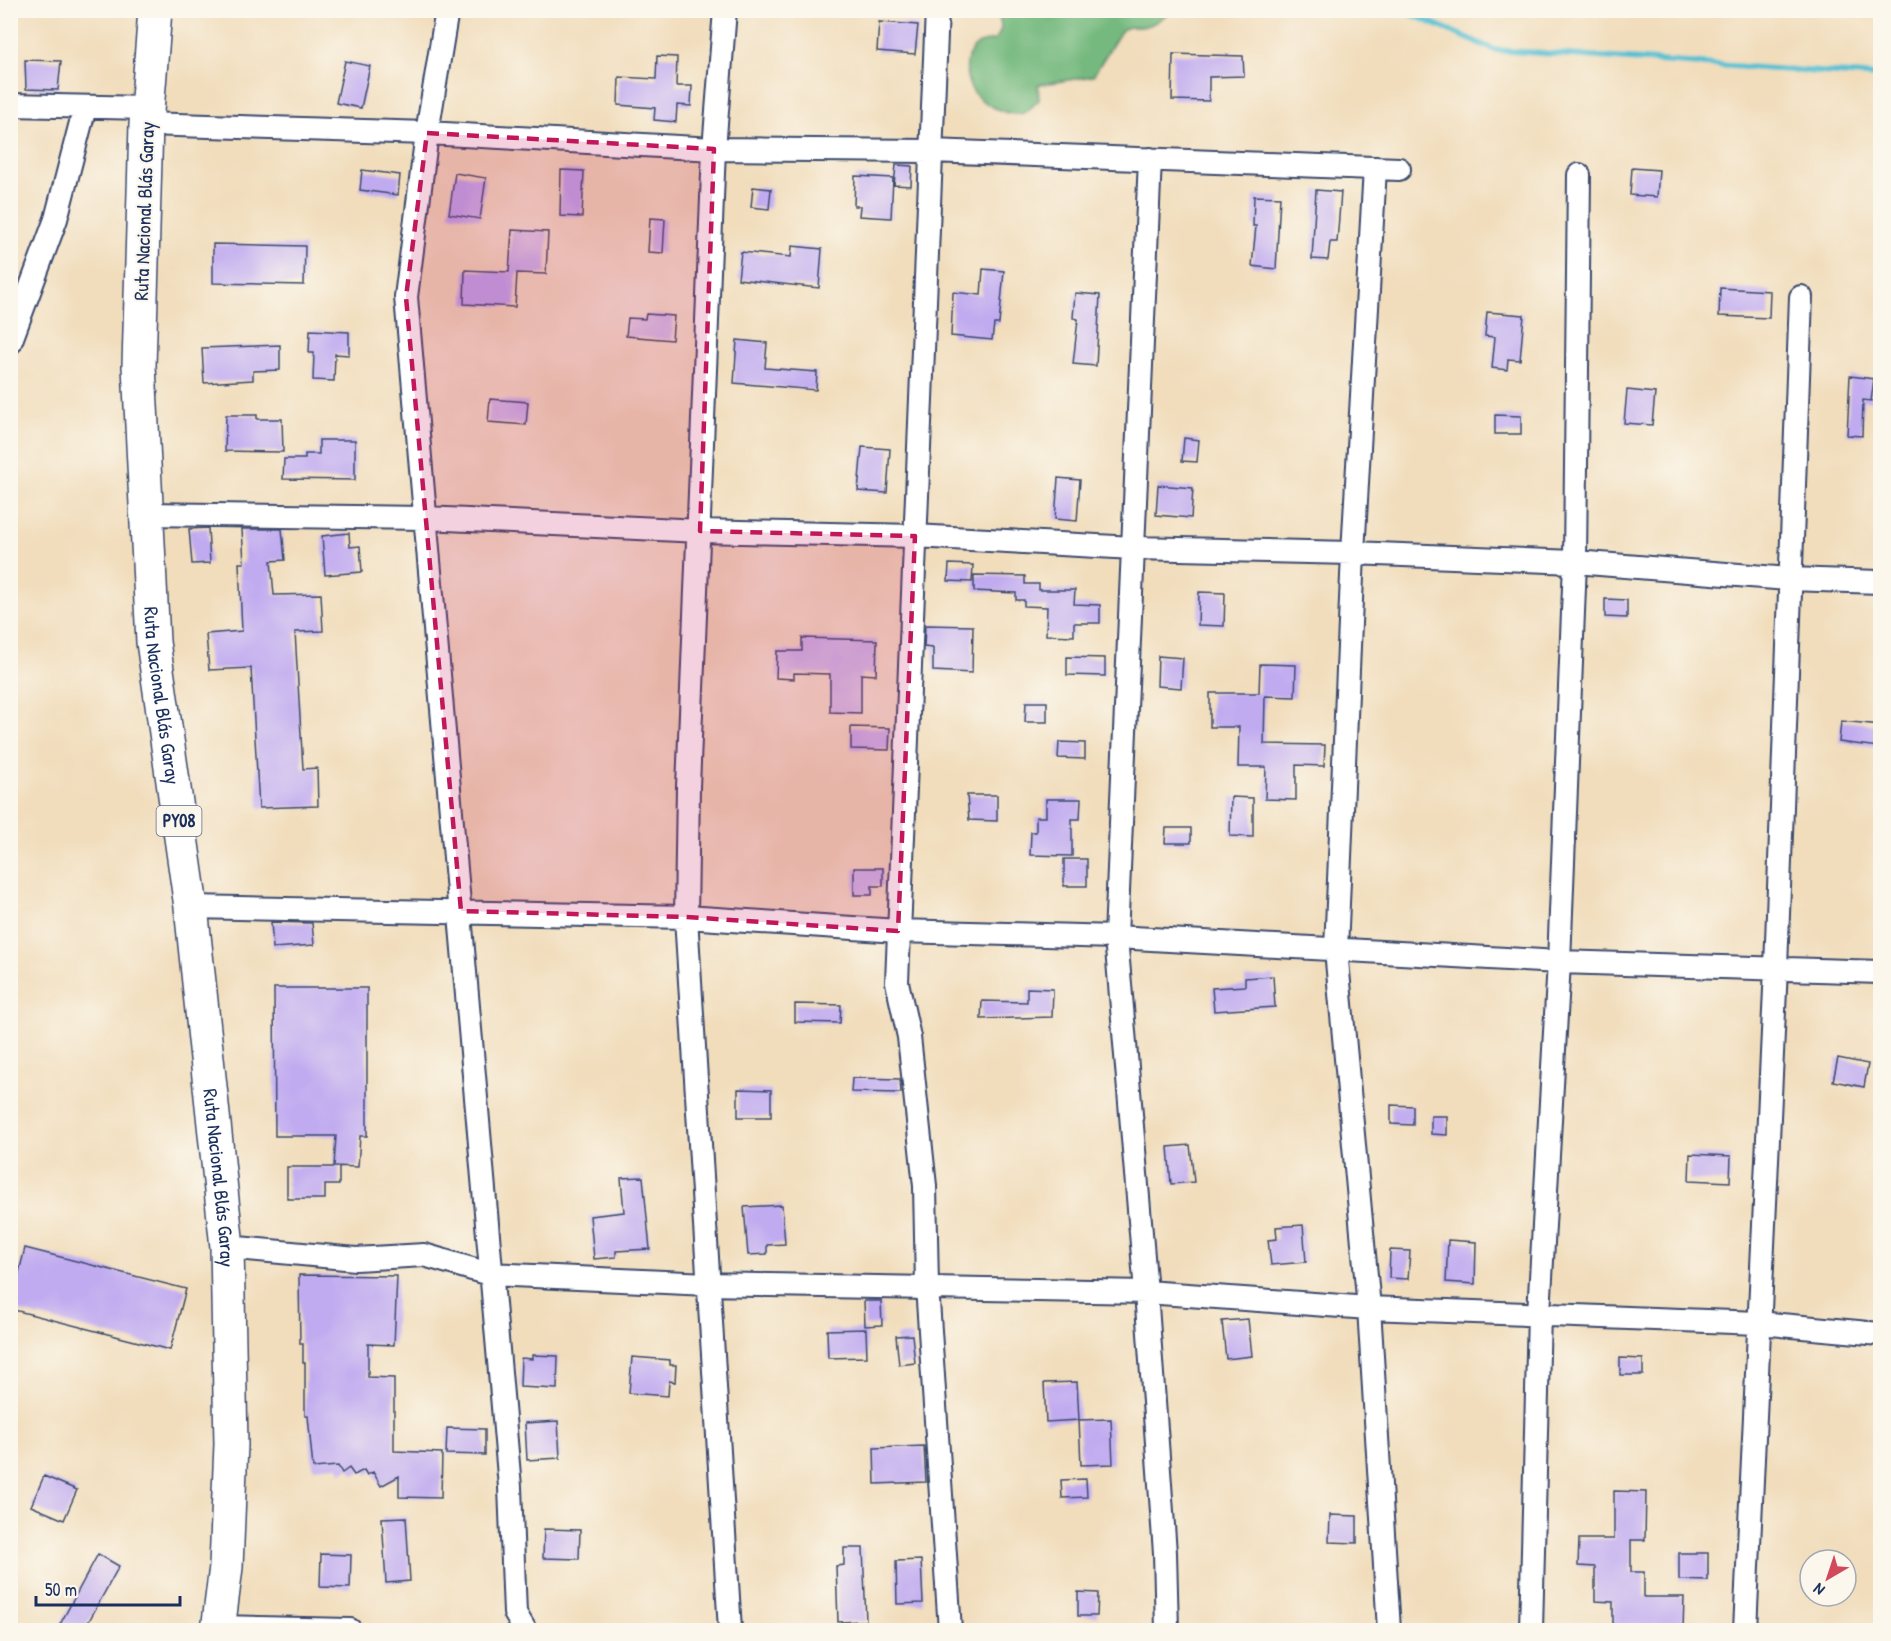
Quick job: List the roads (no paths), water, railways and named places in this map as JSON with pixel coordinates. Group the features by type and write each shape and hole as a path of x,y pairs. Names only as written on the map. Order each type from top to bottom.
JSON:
{"highway":[{"name":"Ruta Nacional Blás Garay","path":"155,10 147,116 139,366 153,642 191,907 227,1247 231,1444 226,1567 218,1629"}],"street":[{"path":"447,10 427,133 406,297 461,911 489,1274 510,1487 515,1613 525,1630"},
{"path":"724,10 714,149 686,917 730,1630"},
{"path":"937,10 897,982 909,1037 925,1186 927,1286 950,1630"},
{"path":"10,105 85,107 147,116 714,149 931,151 1399,169"},
{"path":"10,343 56,219 85,107"},
{"path":"1150,159 1116,937 1146,1292 1165,1553 1167,1630"},
{"path":"1376,168 1353,553 1336,950 1368,1308 1389,1630"},
{"path":"1531,1630 1539,1313 1559,962 1575,562 1579,175"},
{"path":"1745,1630 1776,968 1801,297"},
{"path":"148,514 425,518 1134,548 1353,553 1575,562 1789,579 1881,582"},
{"path":"191,907 686,917 898,931 1116,937 1559,962 1881,972"},
{"path":"227,1247 356,1259 424,1255 489,1274 708,1284 927,1286 1146,1292 1368,1308 1759,1323 1881,1334"},
{"path":"218,1629 350,1630"}],"waterway":[{"path":"1402,10 1495,50 1880,76"}]}
